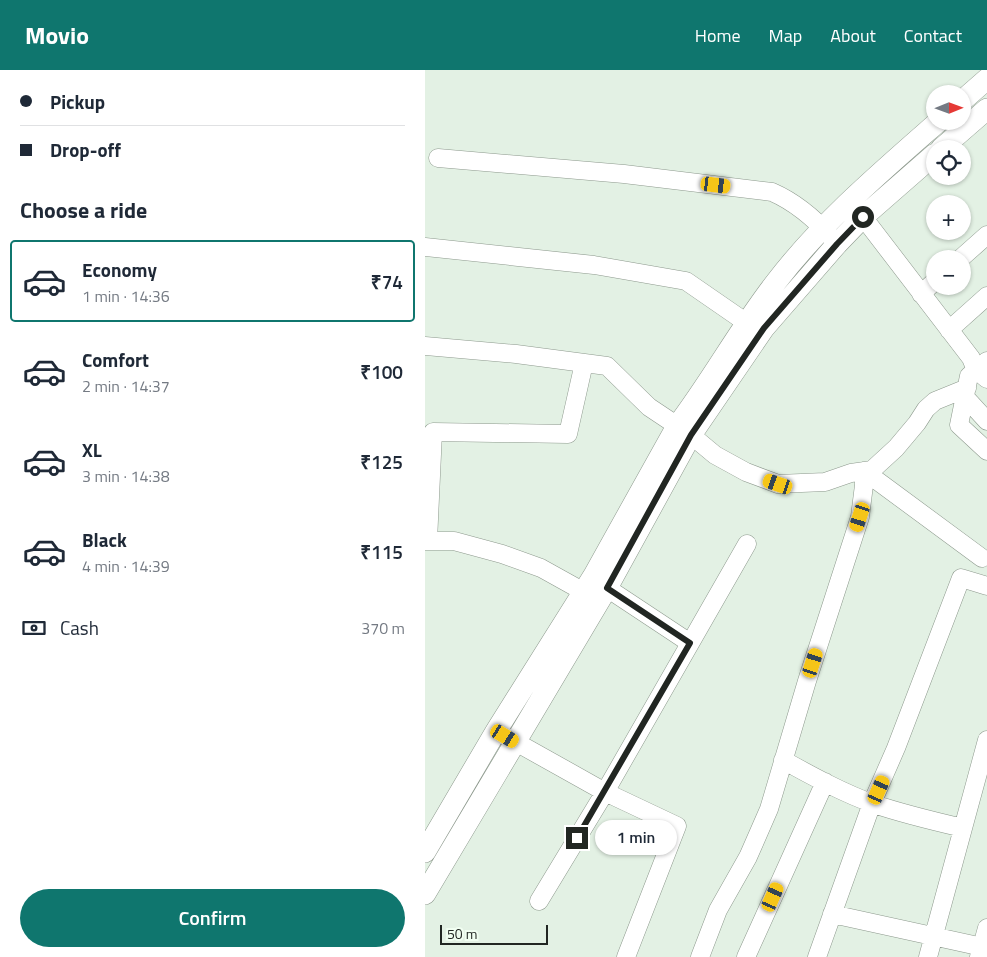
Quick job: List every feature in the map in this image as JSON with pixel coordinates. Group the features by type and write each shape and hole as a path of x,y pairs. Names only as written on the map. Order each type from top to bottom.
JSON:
{"main road":[{"path":"971,94 986,83"},
{"path":"951,140 987,109"},
{"path":"427,886 515,742 596,594 594,575 684,431 692,406 754,327 777,281 830,236 905,150 928,130"},
{"path":"830,236 863,217 926,162"},
{"path":"425,852 496,731 596,594"}],"street":[{"path":"438,158 624,174 772,192 799,207 830,236"},
{"path":"863,217 949,330 983,370 969,376 959,425 987,451"},
{"path":"970,250 987,235"},
{"path":"425,247 594,265 686,281 754,327"},
{"path":"921,294 926,289"},
{"path":"949,330 987,296"},
{"path":"425,346 516,354 607,366 649,407 715,455 746,472 778,484 825,482 851,473 872,470 896,448 926,409 935,401 966,392"},
{"path":"584,363 568,434 433,432 427,541 454,541 502,554 541,568 596,594 690,643"},
{"path":"966,392 987,421"},
{"path":"864,471 982,558"},
{"path":"700,957 718,910 748,857 765,817 860,517 864,471"},
{"path":"539,901 605,792 747,544"},
{"path":"817,957 873,803 897,748 961,578 987,586"},
{"path":"496,731 605,792 677,826 626,957"},
{"path":"928,957 987,740"},
{"path":"783,760 825,782 873,803 963,828"},
{"path":"746,957 825,782"},
{"path":"832,914 934,936 983,951 987,928"}],"route":[{"path":"577,838 690,643 607,588 691,435 764,328 863,217"}]}
